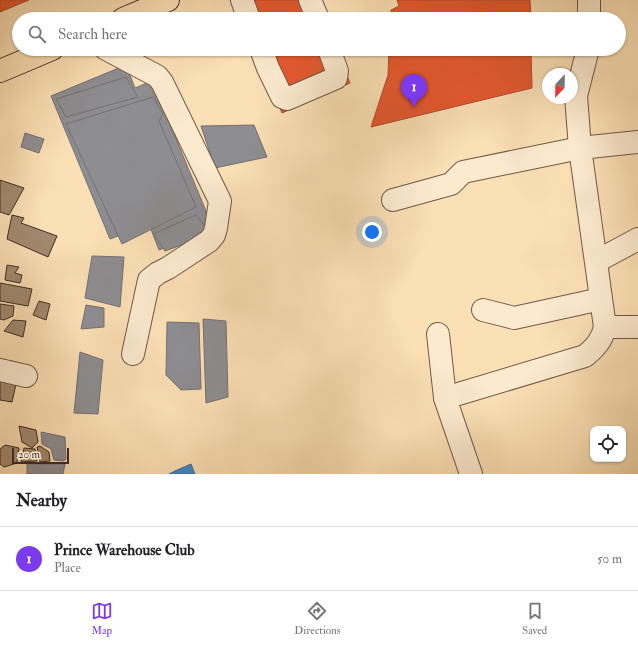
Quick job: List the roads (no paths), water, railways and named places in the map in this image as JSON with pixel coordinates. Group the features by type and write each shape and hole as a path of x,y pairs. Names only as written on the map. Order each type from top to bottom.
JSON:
{"main road":[{"path":"140,12 168,0"},
{"path":"0,71 35,56"}],"street":[{"path":"242,0 246,12"},
{"path":"310,0 315,12"},
{"path":"589,0 589,12"},
{"path":"119,56 157,76 162,82 220,200 216,228 209,241 149,280 133,354"},
{"path":"264,56 277,88 282,97 287,99 336,78 337,71 332,56"},
{"path":"445,398 585,356 596,347 603,336 605,327 602,299 580,148 576,96 586,56"},
{"path":"393,200 451,184 463,172 580,148 638,142"},
{"path":"596,261 638,239"},
{"path":"484,310 514,318 602,299"},
{"path":"605,327 638,327"},
{"path":"438,334 445,398 471,474"},
{"path":"0,370 26,376"}],"place":[{"name":"Prince Warehouse Club","path":"414,107"}]}
